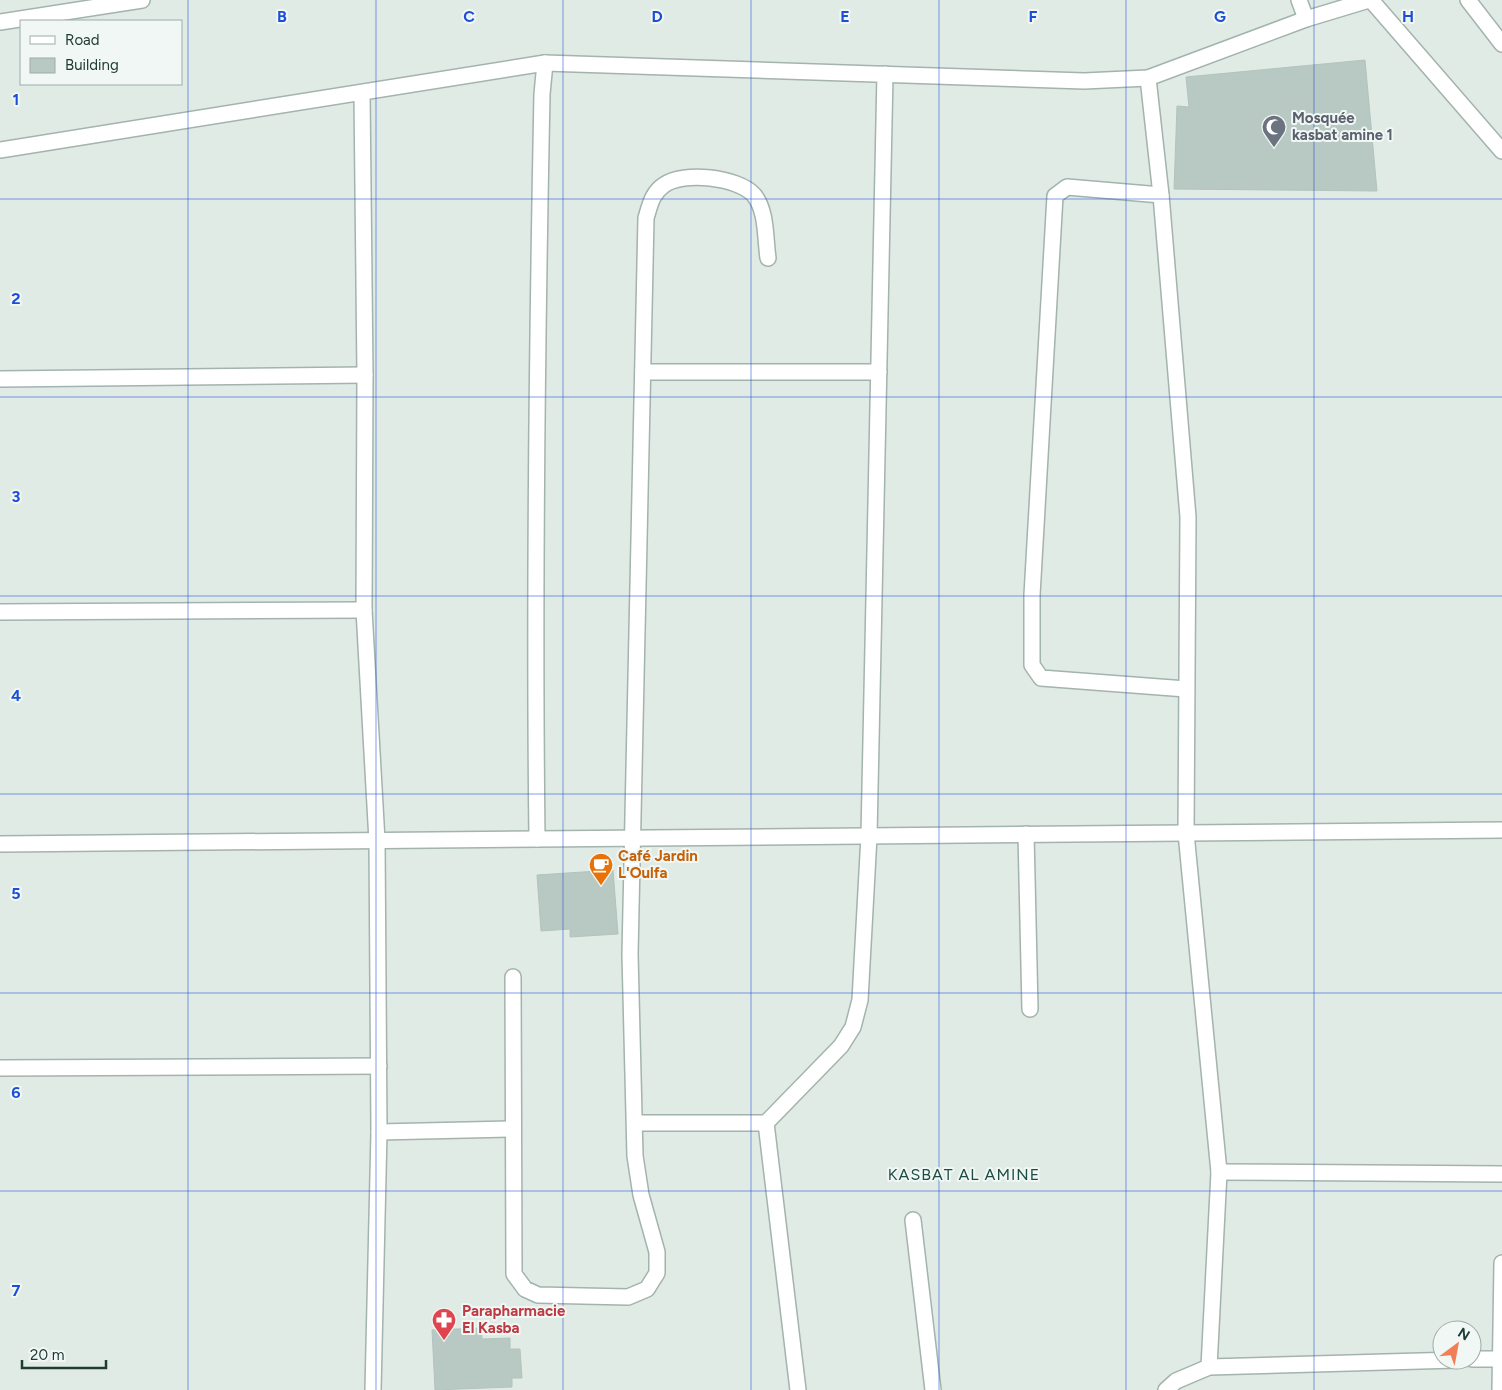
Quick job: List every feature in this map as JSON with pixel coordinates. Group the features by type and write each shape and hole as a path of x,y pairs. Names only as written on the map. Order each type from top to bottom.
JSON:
{"street":[{"path":"0,22 142,0"},
{"path":"1299,0 1306,19"},
{"path":"0,150 362,94 545,63 1084,80 1148,78 1340,5 1370,0 1502,151"},
{"path":"1468,0 1502,44"},
{"path":"537,839 535,665 538,306 542,94 545,63"},
{"path":"635,1123 766,1123 841,1046 854,1027 860,1000 868,836 885,74"},
{"path":"1148,78 1161,195 1188,518 1186,833 1219,1172 1209,1367"},
{"path":"362,94 366,375 364,610 377,841 379,1066 373,1390"},
{"path":"513,977 512,1129 514,1274 525,1289 538,1295 628,1297 647,1289 657,1273 657,1252 641,1195 637,1166 630,954 646,218 653,196 664,184 681,178 729,180 742,185 753,195 761,207 768,258"},
{"path":"1161,195 1067,187 1055,196 1032,595 1032,665 1041,678 1186,689"},
{"path":"643,372 878,372"},
{"path":"0,379 366,375"},
{"path":"0,612 364,610"},
{"path":"0,844 1502,830"},
{"path":"1026,834 1030,1009"},
{"path":"0,1068 379,1066"},
{"path":"766,1123 798,1390"},
{"path":"379,1132 512,1129"},
{"path":"1219,1172 1502,1174"},
{"path":"913,1220 933,1390"},
{"path":"1500,1390 1502,1263"},
{"path":"1482,1360 1499,1359"},
{"path":"1166,1390 1176,1381 1209,1367 1432,1361"}],"building":[{"name":"Mosquée kasbat amine 1","path":"1365,60 1377,191 1174,189 1177,106 1189,107 1186,77"},
{"path":"613,870 618,934 570,937 570,929 541,931 537,875"},
{"path":"481,1328 482,1339 510,1338 510,1349 520,1349 522,1378 512,1378 512,1387 435,1390 432,1330"}],"place":[{"name":"Mosquée kasbat amine 1","path":"1274,148"},
{"name":"Café Jardin L'Oulfa","path":"601,886"},
{"name":"Parapharmacie El Kasba","path":"444,1341"}],"district":[{"name":"KASBAT AL AMINE","path":"964,1174"}]}
